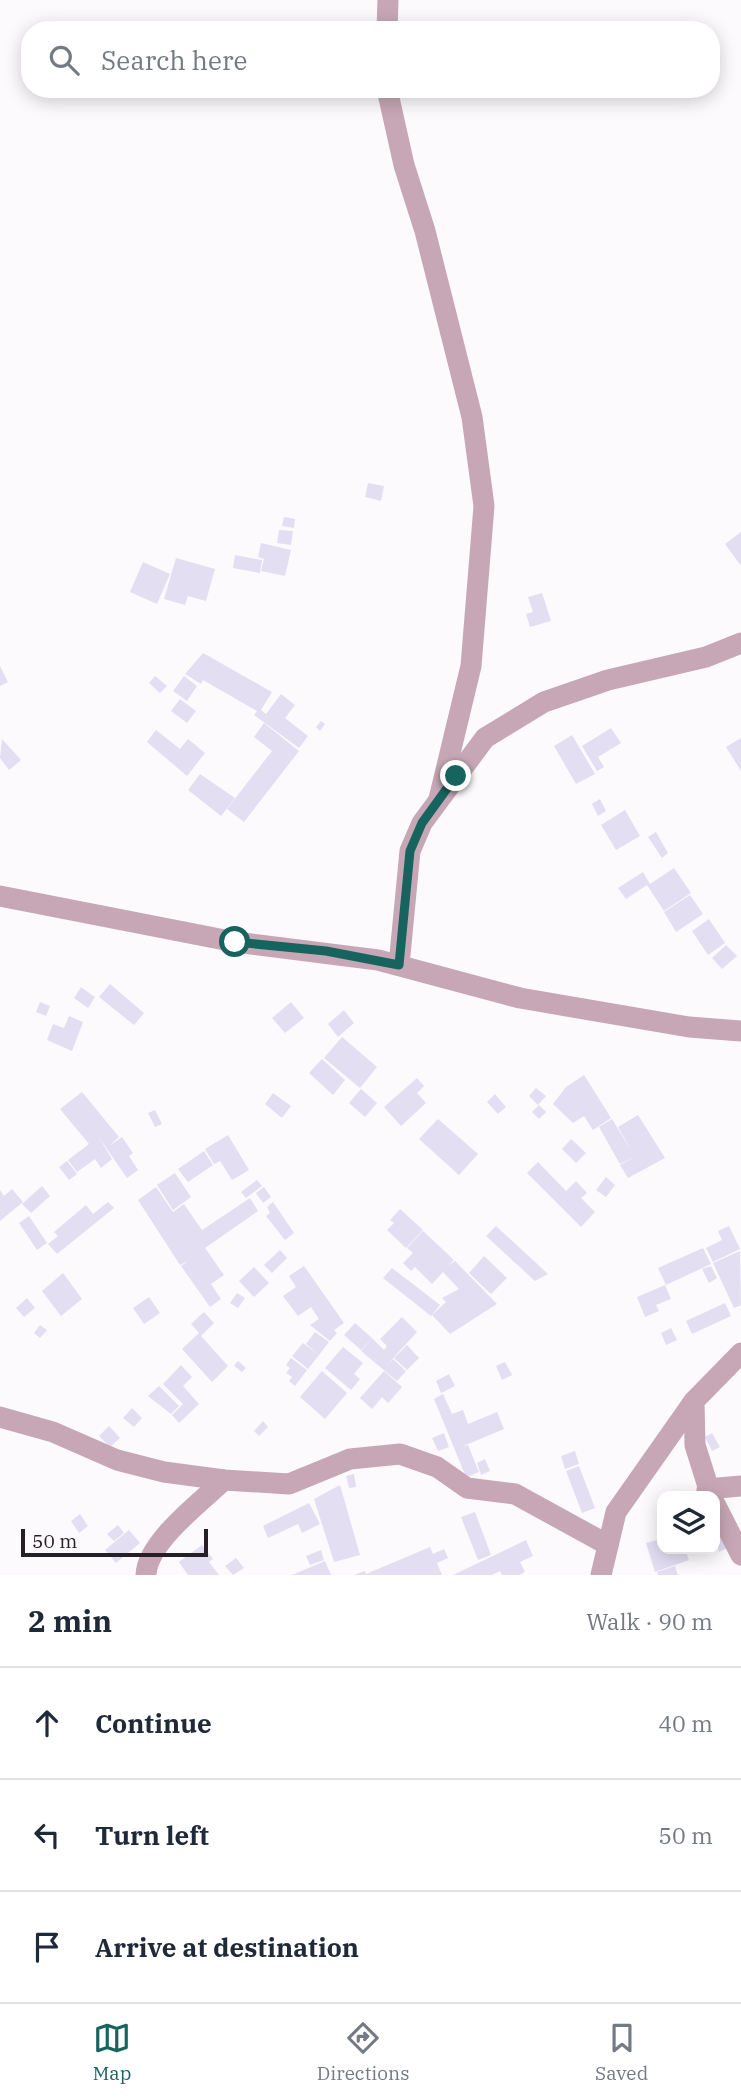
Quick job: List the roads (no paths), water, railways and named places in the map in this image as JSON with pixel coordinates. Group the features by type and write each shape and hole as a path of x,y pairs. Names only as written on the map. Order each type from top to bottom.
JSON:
{"street":[{"path":"387,21 388,0"},
{"path":"389,98 404,165 425,231 472,417 484,506 471,666 439,799"},
{"path":"399,965 410,851 422,823 485,738 544,702 608,680 705,657 741,643"},
{"path":"0,897 235,942 326,951 399,965 520,998 688,1027 740,1029"},
{"path":"601,1575 617,1512 694,1401 741,1353"},
{"path":"694,1401 695,1445 709,1491"},
{"path":"0,1417 53,1432 117,1460 164,1472 224,1480 289,1485 350,1459 400,1454 437,1467 467,1488 515,1494 608,1545"},
{"path":"146,1575 146,1567 161,1541 224,1480"},
{"path":"720,1494 741,1486"},
{"path":"720,1514 741,1555"}]}
